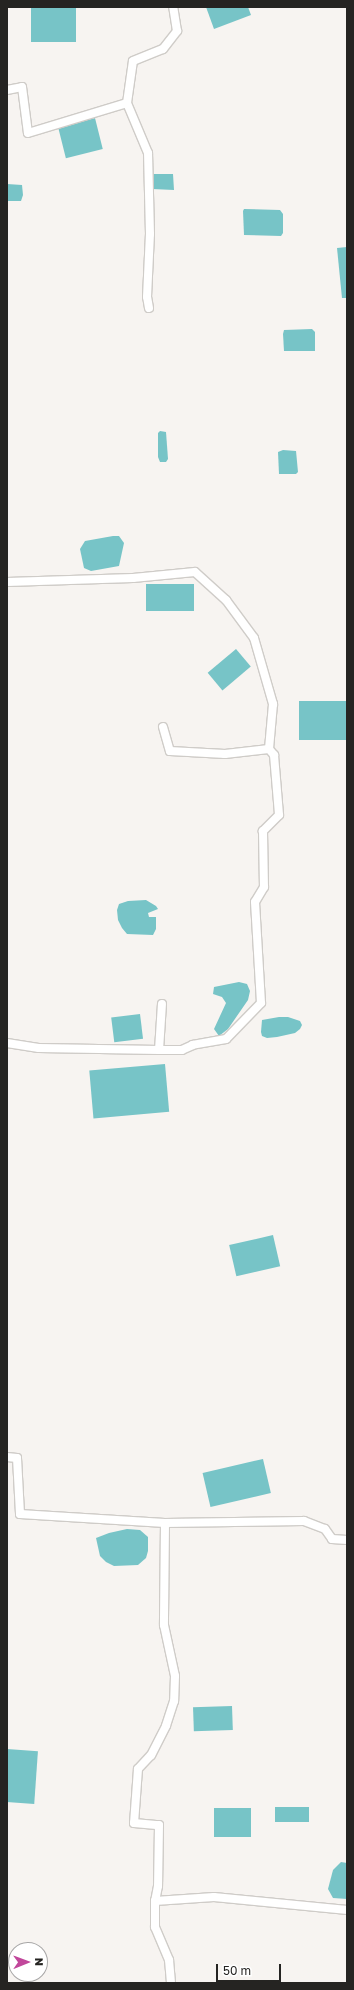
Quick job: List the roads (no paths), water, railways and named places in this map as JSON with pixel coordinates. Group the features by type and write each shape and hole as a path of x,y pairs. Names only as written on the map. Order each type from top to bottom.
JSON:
{"street":[{"path":"149,308 147,296 150,234 148,153 127,103 133,61 163,49 177,31 173,7"},
{"path":"7,90 22,86 28,133 127,103"},
{"path":"7,582 133,578 195,572 226,600 254,638 273,704 268,749"},
{"path":"163,727 170,751 225,754 268,749"},
{"path":"7,1043 39,1048 182,1050 193,1045 226,1040 261,1003 256,902 264,887 263,831 279,815 274,755 268,749"},
{"path":"159,1050 162,1004"},
{"path":"7,1456 17,1458 20,1514 165,1522 304,1521 325,1529 332,1539 347,1540"},
{"path":"165,1522 164,1625 175,1676 174,1701 166,1726 151,1755 138,1769 134,1823 159,1825 158,1886 155,1901 155,1927 169,1960 171,1983"},
{"path":"155,1901 214,1897 347,1910"}],"water":[{"path":"31,7 76,7 76,42 31,42"},
{"path":"206,7 248,7 251,15 214,29"},
{"path":"95,118 103,149 66,158 58,127"},
{"path":"153,174 173,174 174,190 152,189"},
{"path":"7,184 22,185 23,195 21,201 7,201"},
{"path":"244,209 280,210 283,214 283,233 281,236 244,235"},
{"path":"347,247 347,298 342,298 337,248"},
{"path":"312,329 315,332 315,351 284,351 284,330"},
{"path":"160,431 166,432 168,459 166,462 160,462 158,457 158,433"},
{"path":"283,450 296,451 298,472 296,474 279,474 278,452"},
{"path":"119,536 124,543 119,566 91,571 84,568 80,549 85,541"},
{"path":"146,584 194,584 194,611 146,611"},
{"path":"236,649 251,667 222,690 208,673"},
{"path":"299,701 347,701 347,740 299,740"},
{"path":"146,900 158,909 148,913 149,917 156,917 156,929 153,935 127,934 118,920 117,910 119,904 128,901"},
{"path":"239,982 247,984 250,991 248,1000 228,1029 219,1036 214,1029 226,1003 222,997 213,994 214,987"},
{"path":"140,1014 143,1039 114,1042 111,1018"},
{"path":"288,1017 300,1021 302,1025 295,1033 267,1038 262,1036 262,1020"},
{"path":"165,1064 169,1112 93,1118 89,1071"},
{"path":"273,1235 280,1266 236,1276 229,1245"},
{"path":"263,1459 271,1493 210,1507 203,1473"},
{"path":"127,1529 140,1530 148,1537 148,1551 146,1558 138,1565 114,1566 106,1562 100,1556 96,1538"},
{"path":"232,1706 233,1730 194,1731 193,1707"},
{"path":"7,1749 38,1751 34,1804 7,1802"},
{"path":"275,1807 309,1807 309,1822 275,1822"},
{"path":"214,1808 251,1808 251,1837 214,1837"},
{"path":"341,1862 347,1863 347,1899 333,1898 328,1889 333,1870"}]}
